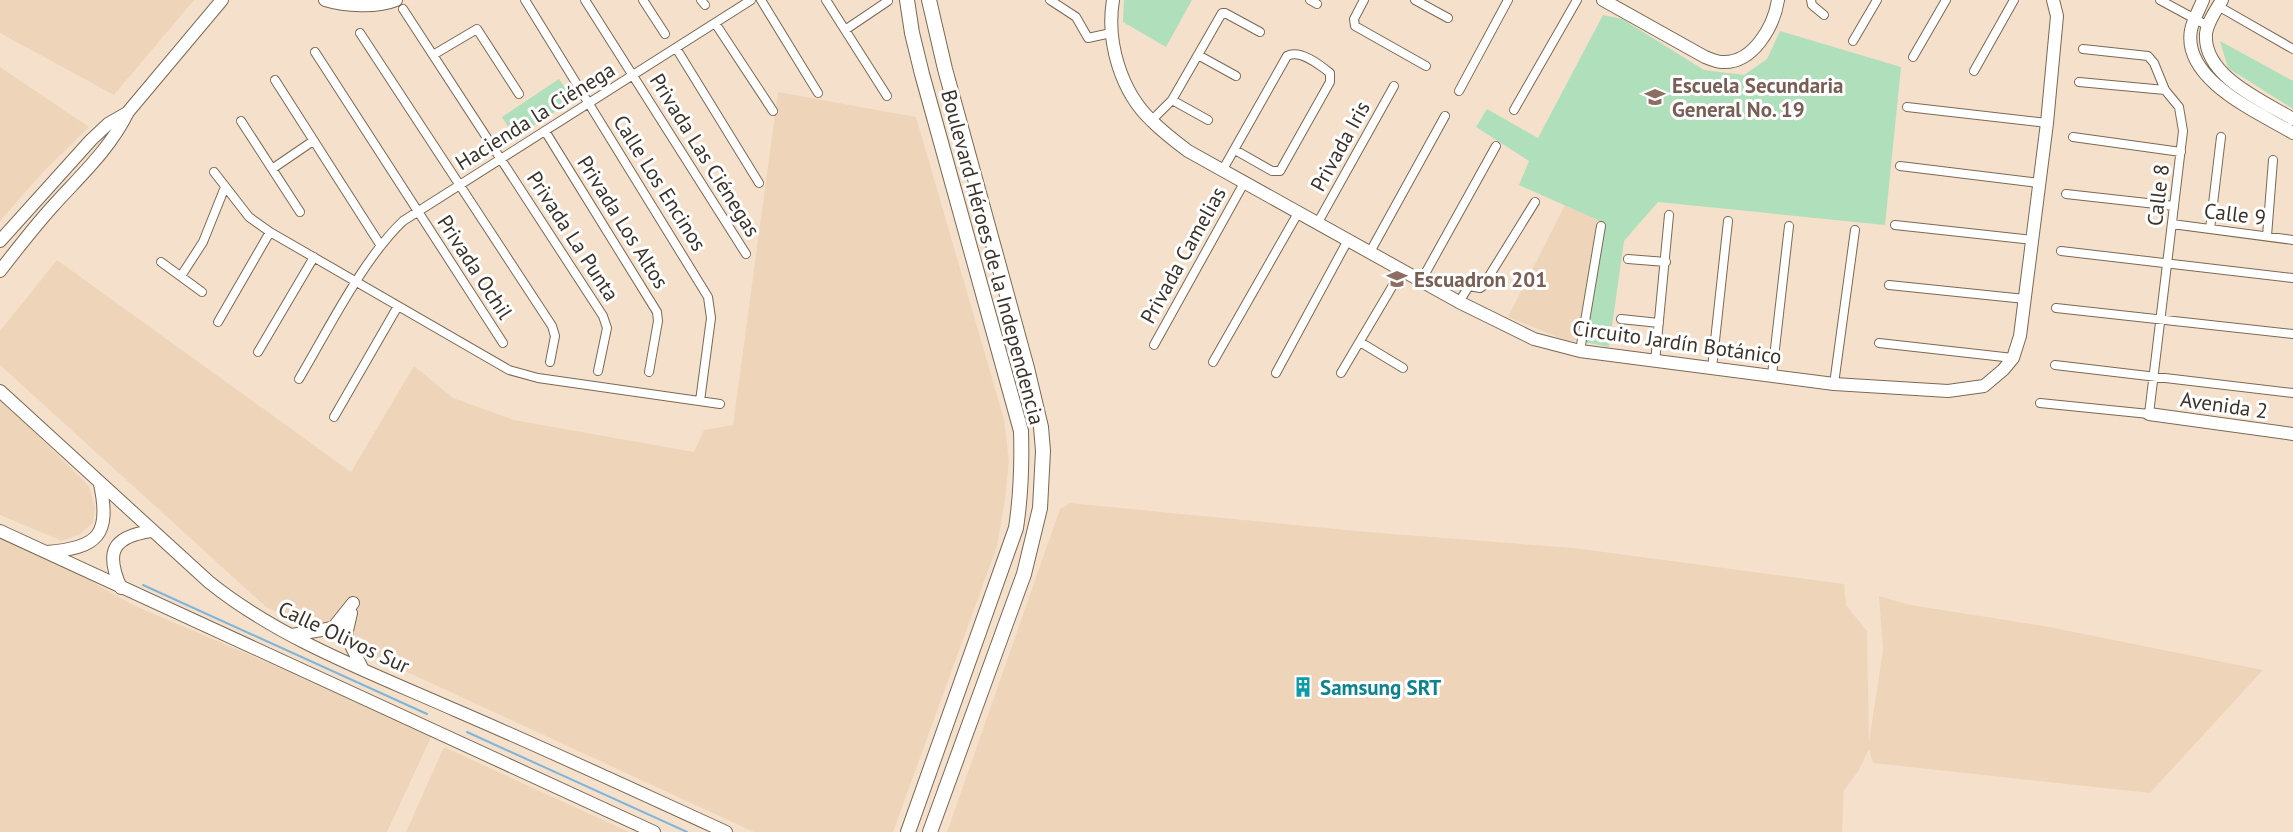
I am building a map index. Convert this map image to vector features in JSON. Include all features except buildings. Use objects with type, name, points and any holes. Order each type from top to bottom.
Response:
[{"type":"main road","points":[[0,271],[111,141],[128,112],[222,0]]},
{"type":"main road","points":[[325,0],[400,5]]},
{"type":"main road","name":"Boulevard Héroes de la Independencia","points":[[907,0],[922,74],[1021,431],[1022,494],[1016,528],[908,832]]},
{"type":"main road","name":"Boulevard Héroes de la Independencia","points":[[929,0],[945,69],[1028,368],[1041,427],[1043,485],[1033,540],[999,643],[930,832]]},
{"type":"main road","name":"Circuito Jardín Botánico","points":[[1113,0],[1111,33],[1124,80],[1140,108],[1151,121],[1188,151],[1459,302],[1534,339],[1580,351],[1655,362],[1834,384],[1948,391],[1984,386],[2013,358],[2020,336],[2047,123],[2057,16],[2053,0]]},
{"type":"main road","points":[[1603,0],[1704,57],[1721,62],[1734,61],[1745,56],[1759,42],[1774,15],[1778,0]]},
{"type":"main road","points":[[2203,0],[2191,31],[2191,46],[2200,67],[2220,88],[2293,133]]},
{"type":"main road","points":[[2220,3],[2206,35],[2209,55],[2223,75],[2293,119]]},
{"type":"main road","points":[[0,241],[92,140],[108,124],[128,112]]},
{"type":"main road","points":[[1009,389],[1016,388],[1023,392],[1041,427]]},
{"type":"main road","name":"Calle Olivos Sur","points":[[0,391],[151,531],[228,597],[267,622],[362,668],[726,832]]},
{"type":"main road","name":"Avenida 2","points":[[2149,414],[2293,434]]},
{"type":"main road","points":[[46,552],[82,547],[93,540],[105,518],[100,484]]},
{"type":"main road","points":[[0,531],[654,832]]},
{"type":"main road","points":[[121,588],[112,560],[115,549],[127,537],[151,531]]},
{"type":"main road","points":[[333,628],[353,603],[346,634],[362,668]]},
{"type":"main road","points":[[292,635],[333,628],[346,634]]},
{"type":"main road","points":[[938,813],[940,832]]},
{"type":"street","name":"Calle Los Encinos","points":[[525,0],[708,297],[711,318],[700,401]]},
{"type":"street","name":"Privada Las Ciénegas","points":[[585,0],[746,254]]},
{"type":"street","points":[[643,0],[665,34]]},
{"type":"street","name":"Hacienda la Ciénega","points":[[299,379],[357,282],[381,246],[403,221],[751,0]]},
{"type":"street","points":[[761,0],[818,93]]},
{"type":"street","points":[[826,0],[887,96]]},
{"type":"street","points":[[1050,0],[1076,17],[1088,38],[1111,33]]},
{"type":"street","points":[[1364,0],[1353,23],[1356,27],[1426,66]]},
{"type":"street","points":[[1415,0],[1448,18]]},
{"type":"street","points":[[1459,91],[1508,0]]},
{"type":"street","points":[[1514,110],[1577,0]]},
{"type":"street","points":[[1811,0],[1812,5],[1824,15]]},
{"type":"street","points":[[1853,41],[1877,0]]},
{"type":"street","points":[[1913,57],[1946,0]]},
{"type":"street","points":[[1974,72],[2014,0]]},
{"type":"street","points":[[2160,0],[2208,26]]},
{"type":"street","points":[[845,30],[888,1]]},
{"type":"street","points":[[2220,3],[2293,49]]},
{"type":"street","name":"Privada La Punta","points":[[400,5],[606,322],[607,328],[598,371]]},
{"type":"street","points":[[1151,121],[1172,100],[1222,13],[1260,33]]},
{"type":"street","points":[[715,23],[773,111]]},
{"type":"street","points":[[434,55],[477,29],[519,94]]},
{"type":"street","points":[[360,33],[554,331],[550,362]]},
{"type":"street","points":[[676,48],[759,183]]},
{"type":"street","name":"Calle 8","points":[[2083,49],[2148,56],[2153,60],[2165,90],[2180,111],[2183,131],[2181,152],[2149,414]]},
{"type":"street","name":"Privada Ochil","points":[[315,52],[503,343]]},
{"type":"street","points":[[1222,171],[1234,150],[1290,54],[1302,56],[1327,70],[1332,77],[1278,173],[1234,150]]},
{"type":"street","points":[[1198,55],[1236,76]]},
{"type":"street","points":[[275,80],[381,246]]},
{"type":"street","points":[[2079,82],[2165,90]]},
{"type":"street","name":"Privada Iris","points":[[1317,224],[1394,86]]},
{"type":"street","points":[[1172,100],[1208,120]]},
{"type":"street","points":[[1907,107],[2047,123]]},
{"type":"street","points":[[1370,252],[1445,116]]},
{"type":"street","points":[[241,121],[300,213]]},
{"type":"street","name":"Privada Los Altos","points":[[545,131],[657,312],[658,321],[649,372]]},
{"type":"street","points":[[2073,137],[2181,152]]},
{"type":"street","points":[[2210,229],[2221,137]]},
{"type":"street","points":[[272,169],[313,141]]},
{"type":"street","points":[[1421,281],[1496,146]]},
{"type":"street","points":[[2267,236],[2273,160]]},
{"type":"street","points":[[1900,166],[2039,183]]},
{"type":"street","points":[[214,172],[249,217],[270,232],[496,363],[523,374],[720,404]]},
{"type":"street","name":"Privada Camelias","points":[[1154,345],[1244,183]]},
{"type":"street","points":[[181,276],[203,242],[225,187]]},
{"type":"street","points":[[2066,194],[2174,206]]},
{"type":"street","points":[[1459,302],[1469,286],[1480,288],[1483,286],[1535,201]]},
{"type":"street","points":[[1213,362],[1298,213]]},
{"type":"street","points":[[1655,362],[1669,215]]},
{"type":"street","points":[[1712,368],[1728,221]]},
{"type":"street","name":"Calle 9","points":[[2172,224],[2293,240]]},
{"type":"street","points":[[1895,225],[2033,240]]},
{"type":"street","points":[[1580,351],[1601,226]]},
{"type":"street","points":[[1772,375],[1789,226]]},
{"type":"street","points":[[1834,384],[1856,230]]},
{"type":"street","points":[[218,322],[270,232]]},
{"type":"street","points":[[1276,373],[1348,240]]},
{"type":"street","points":[[2061,251],[2293,278]]},
{"type":"street","points":[[258,352],[314,257]]},
{"type":"street","points":[[1628,259],[1666,262]]},
{"type":"street","points":[[161,262],[202,292]]},
{"type":"street","points":[[1341,373],[1402,270]]},
{"type":"street","points":[[1888,285],[2025,299]]},
{"type":"street","points":[[334,417],[398,306]]},
{"type":"street","points":[[2056,308],[2293,334]]},
{"type":"street","points":[[1621,319],[1659,323]]},
{"type":"street","points":[[1360,342],[1403,368]]},
{"type":"street","points":[[1879,343],[2013,358]]},
{"type":"street","points":[[2055,365],[2293,393]]},
{"type":"street","points":[[2040,403],[2149,414]]},
{"type":"shaded area","points":[[0,0],[194,0],[114,95],[0,33]]},
{"type":"shaded area","points":[[0,67],[89,127],[43,172],[0,221]]},
{"type":"shaded area","points":[[778,92],[916,117],[1004,419],[1009,460],[997,546],[893,832],[754,832],[266,607],[0,365],[0,331],[57,260],[351,472],[414,366],[453,398],[514,420],[694,452],[704,430],[733,425]]},
{"type":"shaded area","points":[[1565,205],[1598,220],[1579,338],[1575,341],[1565,340],[1508,317]]},
{"type":"shaded area","points":[[0,398],[89,486],[95,508],[93,523],[80,534],[62,541],[0,515]]},
{"type":"shaded area","points":[[1070,503],[1367,532],[1574,548],[1844,584],[1846,605],[1867,631],[1869,742],[1883,650],[1879,596],[1911,605],[2044,626],[2263,670],[2150,793],[1873,763],[1869,749],[1858,772],[1844,790],[1842,832],[947,832],[1060,509]]},
{"type":"shaded area","points":[[0,529],[133,605],[433,733],[387,832],[0,832]]},
{"type":"shaded area","points":[[444,747],[629,832],[406,832]]},
{"type":"green space","points":[[1124,0],[1192,0],[1166,47],[1123,22]]},
{"type":"green space","points":[[1603,15],[1622,19],[1704,70],[1744,75],[1767,59],[1780,31],[1901,67],[1885,225],[1658,202],[1624,241],[1609,347],[1584,342],[1598,220],[1519,185],[1529,161],[1476,127],[1487,109],[1538,138]]},
{"type":"green space","points":[[2220,41],[2293,81],[2293,109],[2228,68]]},
{"type":"green space","points":[[559,79],[573,100],[515,138],[502,117]]},
{"type":"waterway","points":[[143,585],[427,714]]},
{"type":"waterway","points":[[467,732],[687,832]]},
{"type":"place","name":"Escuela Secundaria General No. 19","points":[[1655,97]]},
{"type":"place","name":"Escuadron 201","points":[[1397,279]]},
{"type":"place","name":"Samsung SRT","points":[[1303,687]]}]
